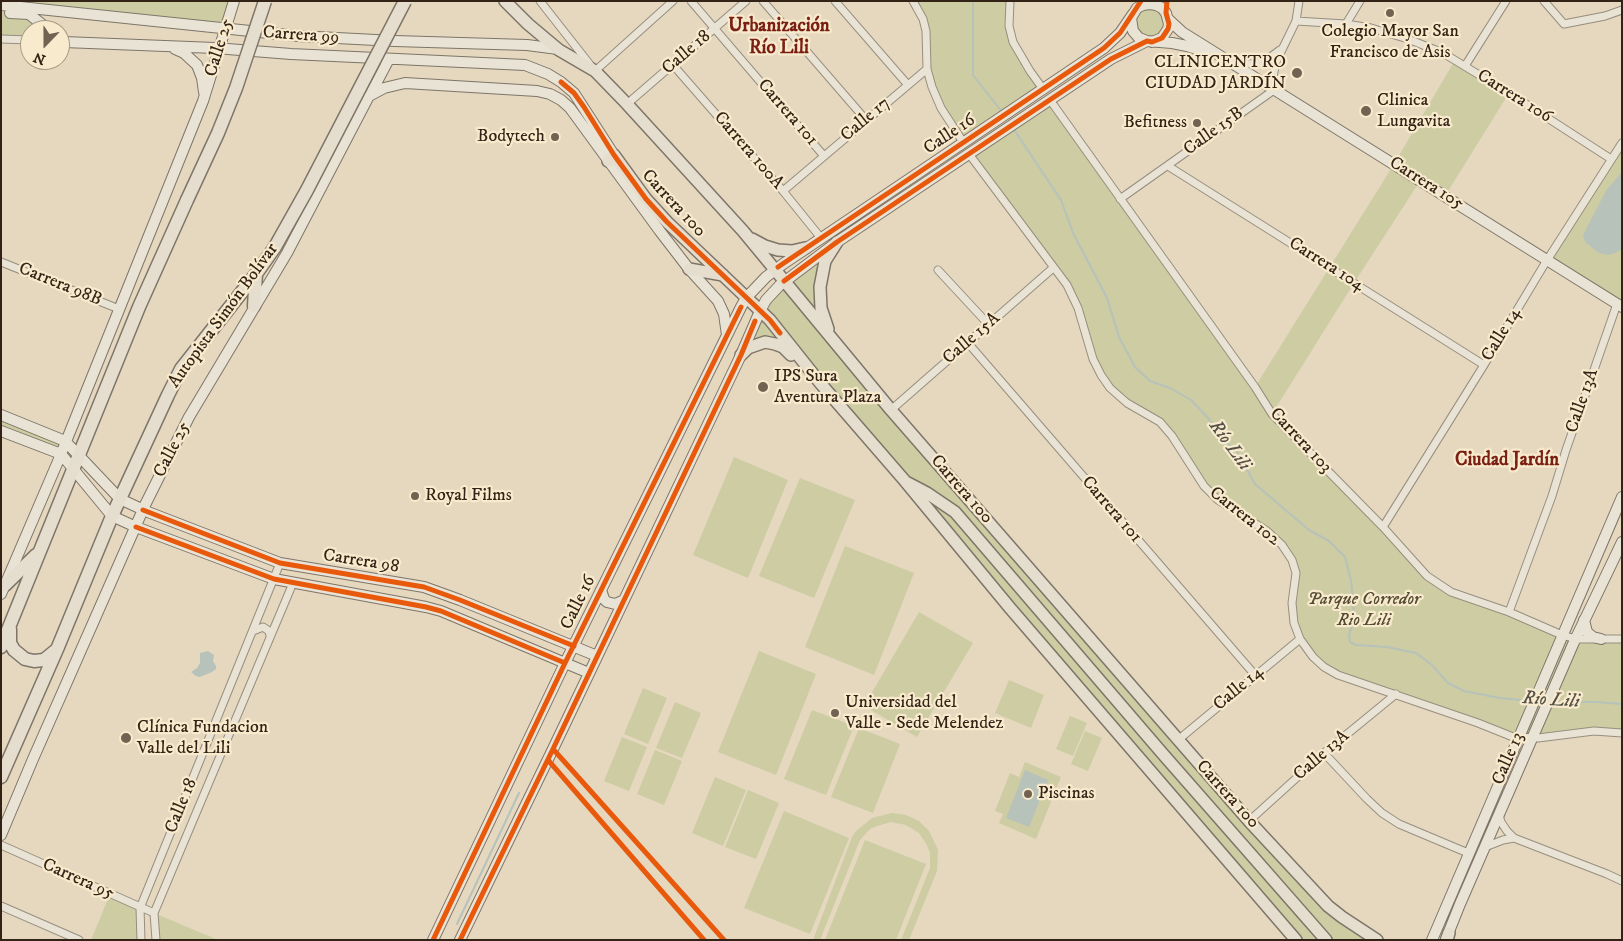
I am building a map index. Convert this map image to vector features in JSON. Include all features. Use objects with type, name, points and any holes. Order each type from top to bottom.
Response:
[{"type":"highway","points":[[1,647],[139,307],[205,164],[225,115],[265,1]]},
{"type":"highway","name":"Autopista Simón Bolívar","points":[[1,777],[58,647],[112,516],[181,370],[256,274],[275,246],[307,190],[405,1]]},
{"type":"highway","points":[[254,306],[256,274]]},
{"type":"highway","points":[[3,590],[40,551]]},
{"type":"highway","points":[[10,627],[10,643],[17,654],[25,659],[34,661],[44,660],[52,655],[58,647]]},
{"type":"main road","points":[[505,1],[528,24],[559,50]]},
{"type":"main road","name":"Carrera 99","points":[[559,50],[595,71]]},
{"type":"main road","name":"Carrera 100","points":[[595,71],[743,231],[891,410],[1249,821],[1328,906],[1377,940]]},
{"type":"main road","name":"Carrera 100","points":[[611,158],[667,222],[770,320],[821,384],[905,481],[1016,616],[1296,940]]},
{"type":"main road","points":[[743,231],[753,240],[770,248],[787,251],[805,248]]},
{"type":"main road","points":[[832,340],[821,308],[820,287],[825,261],[837,242]]},
{"type":"main road","points":[[689,269],[723,275]]},
{"type":"main road","points":[[741,355],[748,348],[755,345],[766,342],[775,344],[789,352],[821,384]]},
{"type":"main road","points":[[905,481],[955,512],[1326,940]]},
{"type":"street","name":"Calle 25","points":[[3,590],[203,102],[234,1]]},
{"type":"street","name":"Carrera 100","points":[[540,1],[595,71]]},
{"type":"street","points":[[595,71],[673,1]]},
{"type":"street","name":"Carrera 101","points":[[691,1],[824,156]]},
{"type":"street","name":"Calle 18","points":[[627,104],[746,1]]},
{"type":"street","points":[[763,1],[866,120]]},
{"type":"street","points":[[835,1],[908,85]]},
{"type":"street","points":[[913,1],[923,19],[926,31],[927,69],[941,108],[963,142]]},
{"type":"street","points":[[1010,1],[1009,26],[1013,42],[1043,89]]},
{"type":"street","points":[[1167,1],[1169,24],[1162,38],[1150,42],[1139,38],[1133,31],[1131,22],[1137,8],[1150,4],[1156,5],[1162,8],[1167,16]]},
{"type":"street","points":[[1274,90],[1273,77],[1276,62],[1296,22],[1299,1]]},
{"type":"street","points":[[1346,24],[1360,1]]},
{"type":"street","points":[[1465,66],[1506,1]]},
{"type":"street","points":[[1544,1],[1564,24],[1606,16],[1622,10]]},
{"type":"street","name":"Carrera 99","points":[[1,5],[225,30],[298,36],[527,45],[559,50]]},
{"type":"street","name":"Calle 16","points":[[433,940],[565,663],[746,298],[775,270],[805,248],[1104,48],[1120,33],[1137,8]]},
{"type":"street","points":[[1,12],[29,14],[36,20]]},
{"type":"street","points":[[210,27],[222,23],[230,13]]},
{"type":"street","name":"Carrera 105","points":[[1167,16],[1182,32],[1619,305]]},
{"type":"street","name":"Carrera 106","points":[[1296,22],[1346,24],[1371,28],[1408,39],[1443,53],[1611,159]]},
{"type":"street","points":[[1,38],[20,39]]},
{"type":"street","name":"Carrera 99","points":[[70,42],[525,65],[548,74]]},
{"type":"street","name":"Calle 16","points":[[460,940],[741,355],[760,310],[771,294],[837,242],[1036,109],[1111,60],[1150,42]]},
{"type":"street","name":"Carrera 105","points":[[1150,42],[1187,46],[1230,62]]},
{"type":"street","points":[[167,47],[184,53],[196,65],[202,78],[203,102]]},
{"type":"street","points":[[1230,62],[1254,64],[1269,58],[1282,48]]},
{"type":"street","name":"Calle 25","points":[[1,835],[33,758],[143,510],[189,417],[287,253],[389,59]]},
{"type":"street","name":"Carrera 100A","points":[[673,65],[783,191],[821,238]]},
{"type":"street","name":"Calle 17","points":[[783,191],[927,69]]},
{"type":"street","name":"Carrera 100","points":[[548,74],[574,93],[640,206],[689,269],[718,302],[724,314],[727,335]]},
{"type":"street","name":"Carrera 100","points":[[369,96],[384,88],[405,84],[543,92],[561,100],[570,108],[611,158]]},
{"type":"street","name":"Calle 15B","points":[[1120,199],[1274,90]]},
{"type":"street","name":"Carrera 103","points":[[1050,100],[1256,387],[1272,414],[1383,527],[1427,576],[1451,592],[1509,612],[1562,635],[1576,639],[1622,639]]},
{"type":"street","name":"Calle 14","points":[[1383,527],[1547,260],[1622,143]]},
{"type":"street","name":"Carrera 102","points":[[969,154],[1067,285],[1078,308],[1093,359],[1110,388],[1127,403],[1160,422],[1172,436],[1204,486],[1218,500],[1267,531],[1282,545],[1292,560],[1296,573],[1292,602],[1294,624],[1300,639],[1324,668],[1338,675],[1518,738],[1594,731],[1622,733]]},
{"type":"street","name":"Carrera 104","points":[[1168,166],[1484,365]]},
{"type":"street","name":"Carrera 98B","points":[[1,262],[118,309]]},
{"type":"street","name":"Calle 15A","points":[[891,410],[1053,268]]},
{"type":"street","points":[[938,270],[989,325]]},
{"type":"street","name":"Calle 13A","points":[[1509,612],[1619,305]]},
{"type":"street","name":"Carrera 101","points":[[968,343],[1255,675]]},
{"type":"street","name":"Carrera 98","points":[[1,415],[65,441],[120,500],[143,510],[280,563],[424,587],[597,656]]},
{"type":"street","name":"Carrera 98","points":[[1,431],[60,454],[112,516],[136,527],[274,579],[426,607],[589,673]]},
{"type":"street","name":"Calle 13","points":[[1432,940],[1622,496]]},
{"type":"street","name":"Calle 13","points":[[1447,937],[1559,676],[1622,542]]},
{"type":"street","name":"Calle 18","points":[[142,940],[140,908],[280,563]]},
{"type":"street","name":"Calle 18","points":[[156,940],[154,913],[293,583]]},
{"type":"street","points":[[601,590],[607,602],[615,604],[622,602]]},
{"type":"street","points":[[1584,620],[1587,632],[1593,637],[1601,639]]},
{"type":"street","points":[[491,632],[496,630],[510,636],[516,636],[520,628],[515,622]]},
{"type":"street","points":[[253,631],[263,627],[269,631],[270,636]]},
{"type":"street","name":"Calle 14","points":[[1178,740],[1300,639]]},
{"type":"street","name":"Calle 13A","points":[[1249,821],[1324,753],[1396,694]]},
{"type":"street","points":[[1324,753],[1382,813],[1399,824],[1468,853]]},
{"type":"street","points":[[1499,814],[1501,822],[1514,838],[1622,881]]},
{"type":"street","points":[[1485,847],[1514,838]]},
{"type":"street","name":"Carrera 95","points":[[1,845],[154,913]]},
{"type":"street","points":[[1,906],[79,940]]},
{"type":"green space","points":[[1,1],[234,1],[225,30]]},
{"type":"green space","points":[[913,1],[1010,1],[1013,42],[1043,89],[963,142],[932,87],[926,31]]},
{"type":"green space","points":[[1150,4],[1162,8],[1165,34],[1143,40],[1131,18]]},
{"type":"green space","points":[[1,12],[29,14],[36,20],[20,20],[20,40],[1,39]]},
{"type":"green space","name":"Parque Corredor Rio Lili","points":[[1455,60],[1509,93],[1445,196],[1420,181],[1272,414],[1427,576],[1451,592],[1562,635],[1622,639],[1622,733],[1608,731],[1518,738],[1338,675],[1313,657],[1294,623],[1296,573],[1282,545],[1218,500],[1160,422],[1127,403],[1101,375],[1067,285],[969,154],[1050,100],[1255,387],[1394,164]]},
{"type":"green space","points":[[1622,143],[1622,307],[1547,260]]},
{"type":"green space","points":[[837,242],[820,287],[832,340],[1328,906],[1377,940],[1296,940],[821,384],[783,347],[748,348],[766,300]]},
{"type":"green space","points":[[1,415],[65,441],[61,454],[1,431]]},
{"type":"green space","points":[[734,457],[788,480],[748,578],[693,555]]},
{"type":"green space","points":[[800,478],[855,500],[814,598],[759,576]]},
{"type":"green space","points":[[845,546],[914,573],[874,675],[805,647]]},
{"type":"green space","points":[[919,612],[973,643],[917,737],[864,706]]},
{"type":"green space","points":[[759,651],[816,674],[776,775],[718,752]]},
{"type":"green space","points":[[1009,680],[1044,695],[1031,728],[995,713]]},
{"type":"green space","points":[[643,688],[667,698],[648,744],[624,734]]},
{"type":"green space","points":[[675,702],[701,713],[682,758],[656,748]]},
{"type":"green space","points":[[812,710],[854,726],[826,795],[784,779]]},
{"type":"green space","points":[[1070,716],[1087,723],[1073,756],[1056,749]]},
{"type":"green space","points":[[859,728],[900,744],[873,813],[831,797]]},
{"type":"green space","points":[[1085,731],[1102,738],[1088,771],[1071,764]]},
{"type":"green space","points":[[622,737],[647,747],[629,791],[604,781]]},
{"type":"green space","points":[[655,750],[682,761],[664,805],[637,794]]},
{"type":"green space","name":"Piscinas","points":[[1025,762],[1061,777],[1036,839],[999,823],[1003,814],[995,811],[1010,773],[1019,777]]},
{"type":"green space","points":[[715,777],[746,790],[723,846],[692,833]]},
{"type":"green space","points":[[748,790],[779,803],[756,859],[725,847]]},
{"type":"green space","points":[[784,811],[849,838],[810,934],[744,908]]},
{"type":"green space","points":[[892,813],[906,815],[919,821],[929,831],[938,850],[937,871],[909,940],[901,940],[930,868],[930,853],[919,833],[906,825],[891,822],[870,829],[860,840],[820,940],[813,940],[852,837],[856,831],[872,818]]},
{"type":"green space","points":[[865,840],[926,864],[896,940],[825,940]]},
{"type":"green space","points":[[110,894],[140,908],[141,940],[91,940]]},
{"type":"green space","points":[[154,913],[218,940],[156,940]]},
{"type":"shaded area","points":[[1622,172],[1622,249],[1607,255],[1599,253],[1585,242],[1583,235],[1606,191]]},
{"type":"shaded area","points":[[208,651],[214,655],[213,661],[216,669],[200,677],[196,676],[191,672],[200,663],[200,653]]},
{"type":"shaded area","points":[[1025,770],[1048,780],[1029,827],[1006,818]]},
{"type":"waterway","name":"Río Lili","points":[[973,1],[973,75],[1002,112]]},
{"type":"waterway","name":"Río Lili","points":[[1013,128],[1061,200],[1073,233],[1107,298],[1119,337],[1135,367],[1150,381],[1170,388],[1191,400],[1209,419],[1218,435],[1237,452],[1255,484],[1309,530],[1329,541],[1345,557],[1351,580],[1354,618],[1349,635],[1350,642],[1356,645],[1387,647],[1416,653],[1432,665],[1448,683],[1464,691],[1500,698],[1530,701]]},
{"type":"waterway","name":"Río Lili","points":[[1552,702],[1622,704]]},
{"type":"waterway","points":[[457,924],[519,793]]},
{"type":"cycle path","points":[[778,267],[1104,48],[1120,33],[1141,1]]},
{"type":"cycle path","points":[[784,281],[837,242],[1111,59],[1147,41],[1152,42],[1162,38],[1169,24],[1166,13],[1167,1]]},
{"type":"cycle path","points":[[561,82],[574,93],[614,155],[646,199],[667,222],[770,320],[780,333]]},
{"type":"cycle path","points":[[433,940],[565,663],[741,307]]},
{"type":"cycle path","points":[[460,940],[741,355],[755,321]]},
{"type":"cycle path","points":[[143,510],[280,563],[424,587],[574,646]]},
{"type":"cycle path","points":[[136,527],[274,579],[441,611],[565,663]]},
{"type":"cycle path","points":[[553,749],[724,940]]},
{"type":"cycle path","points":[[548,760],[704,940]]},
{"type":"place","name":"Colegio Mayor San Francisco de Asis","points":[[1390,13]]},
{"type":"place","name":"CLINICENTRO CIUDAD JARDÍN","points":[[1297,73]]},
{"type":"place","name":"Clinica Lungavita","points":[[1366,111]]},
{"type":"place","name":"Befitness","points":[[1197,123]]},
{"type":"place","name":"Bodytech","points":[[555,137]]},
{"type":"place","name":"IPS Sura Aventura Plaza","points":[[763,387]]},
{"type":"place","name":"Royal Films","points":[[415,496]]},
{"type":"place","name":"Universidad del Valle - Sede Melendez","points":[[835,713]]},
{"type":"place","name":"Clínica Fundacion Valle del Lili","points":[[126,738]]},
{"type":"place","name":"Piscinas","points":[[1028,794]]},
{"type":"district","name":"Urbanización Río Lili","points":[[779,38]]},
{"type":"district","name":"Ciudad Jardín","points":[[1507,461]]}]
